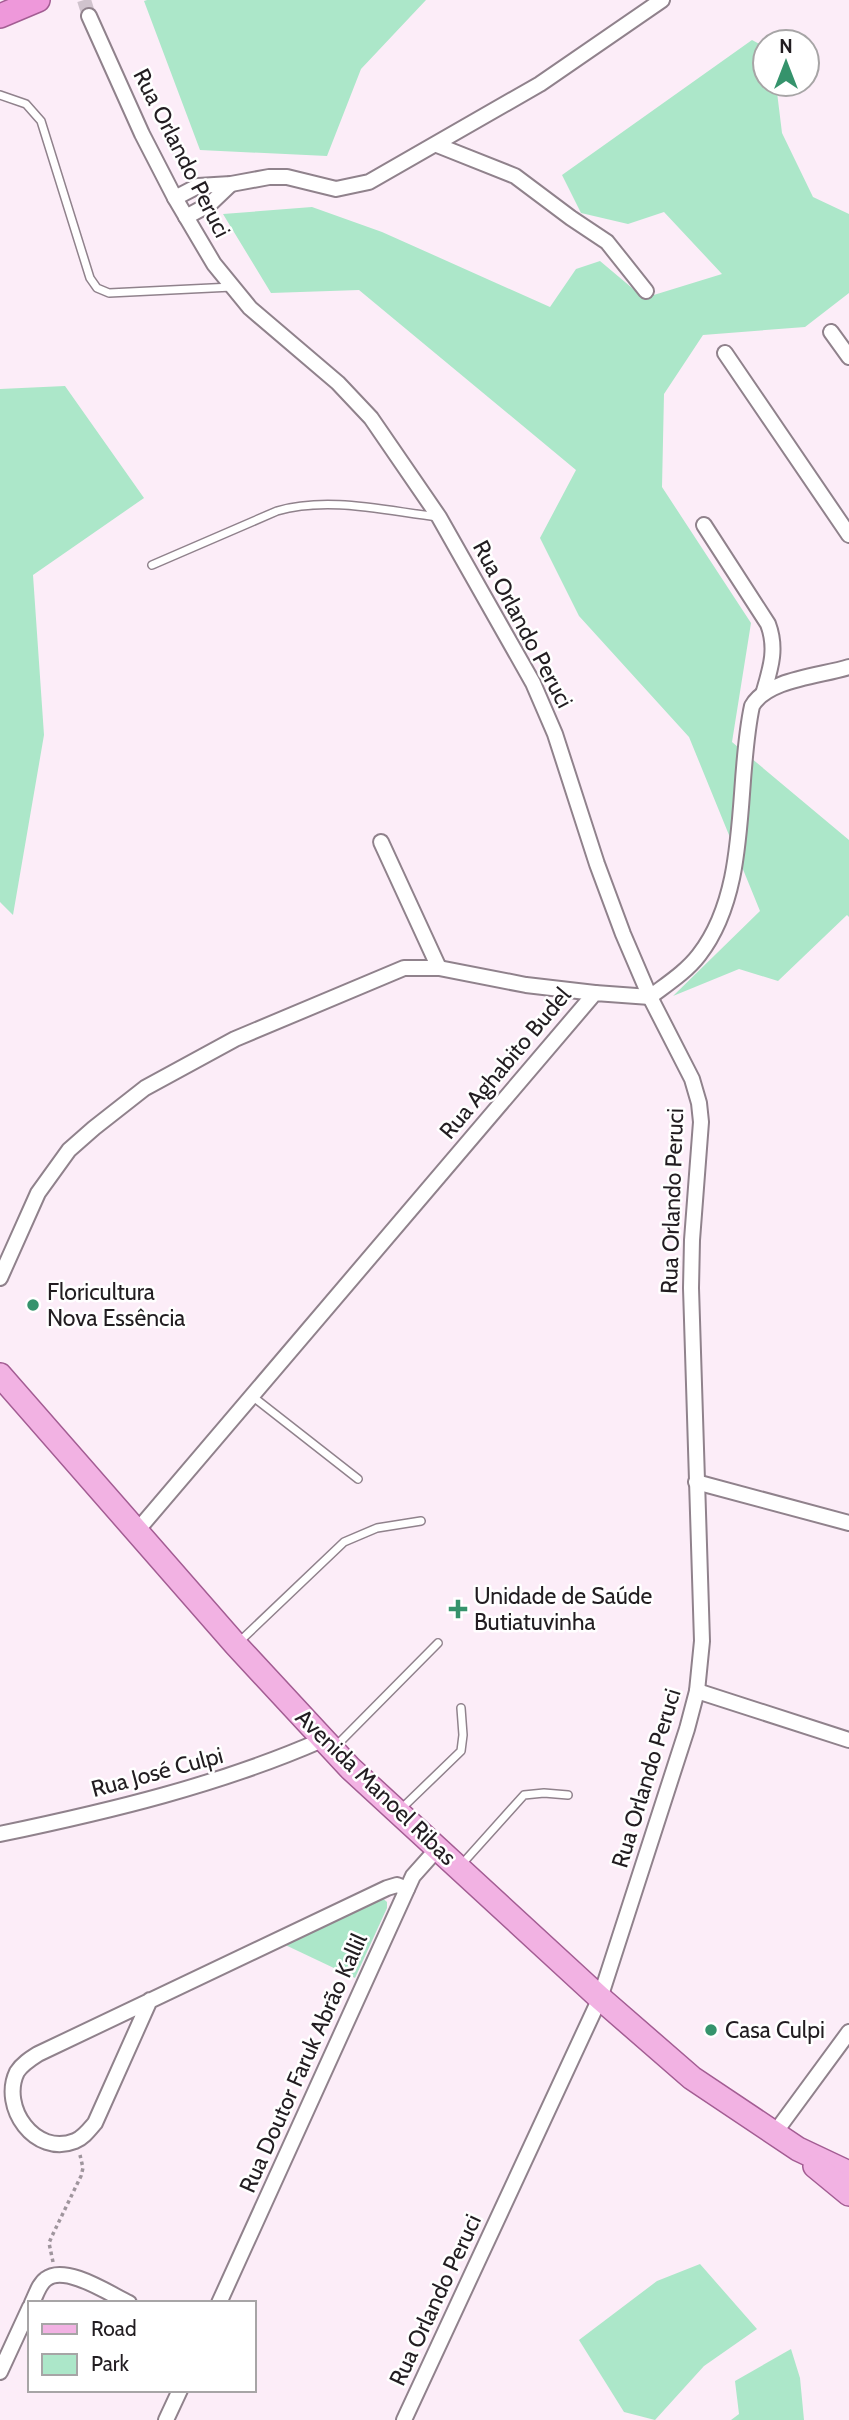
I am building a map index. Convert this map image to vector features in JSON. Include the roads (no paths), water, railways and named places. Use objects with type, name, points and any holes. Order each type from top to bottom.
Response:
[{"type":"highway","points":[[0,16],[38,0]]},
{"type":"main road","name":"Avenida Manoel Ribas","points":[[0,1375],[327,1745],[600,1998],[692,2078],[798,2149],[849,2173]]},
{"type":"main road","name":"Avenida Manoel Ribas","points":[[798,2149],[827,2178],[849,2194]]},
{"type":"street","points":[[174,198],[198,186],[278,177],[336,190],[352,187],[388,173],[540,85],[662,0]]},
{"type":"street","name":"Rua Orlando Peruci","points":[[89,16],[174,198],[232,287],[272,329],[354,399],[371,418],[439,517],[541,701],[609,899],[650,997],[692,1079],[700,1113],[691,1288],[702,1641],[697,1690],[687,1729],[600,1998],[404,2420]]},
{"type":"street","points":[[437,145],[527,183],[607,242],[646,292]]},
{"type":"street","points":[[186,217],[210,204],[231,184]]},
{"type":"street","points":[[831,332],[849,357]]},
{"type":"street","points":[[725,353],[849,535]]},
{"type":"street","points":[[704,525],[773,636],[774,652],[764,691]]},
{"type":"street","points":[[650,997],[699,956],[719,918],[738,839],[752,706],[757,697],[764,691],[849,667]]},
{"type":"street","points":[[381,842],[439,968]]},
{"type":"street","points":[[0,1278],[26,1215],[69,1150],[145,1088],[234,1040],[404,968],[439,968],[526,985],[595,993]]},
{"type":"street","name":"Rua Aghabito Budel","points":[[136,1532],[595,993],[650,997]]},
{"type":"street","points":[[696,1482],[849,1523]]},
{"type":"street","points":[[697,1690],[849,1740]]},
{"type":"street","name":"Rua José Culpi","points":[[0,1834],[213,1781],[327,1745]]},
{"type":"street","name":"Rua Doutor Faruk Abrão Kallil","points":[[220,2301],[413,1876],[438,1848]]},
{"type":"street","points":[[150,2000],[95,2123],[76,2141],[65,2143],[39,2140],[20,2125],[10,2097],[13,2081],[18,2070],[38,2053],[150,2000],[387,1888],[397,1885],[407,1889]]},
{"type":"street","points":[[774,2134],[849,2032]]},
{"type":"street","points":[[33,2301],[46,2278],[56,2274],[76,2277],[125,2301]]},
{"type":"street","points":[[0,2372],[28,2311]]},
{"type":"street","points":[[166,2420],[179,2392]]},
{"type":"lane","points":[[0,95],[26,104],[41,121],[90,278],[97,288],[109,293],[232,287]]},
{"type":"lane","points":[[152,565],[277,511],[298,505],[320,503],[439,517]]},
{"type":"lane","points":[[252,1396],[358,1479]]},
{"type":"lane","points":[[236,1645],[344,1542],[377,1528],[421,1521]]},
{"type":"lane","points":[[327,1745],[438,1643]]},
{"type":"lane","points":[[398,1811],[461,1751],[461,1708]]},
{"type":"lane","points":[[459,1867],[524,1795],[544,1793],[568,1796]]},
{"type":"tunnel","points":[[84,0],[89,16]]},
{"type":"place","name":"Floricultura Nova Essência","points":[[33,1305]]},
{"type":"place","name":"Unidade de Saúde Butiatuvinha","points":[[458,1609]]},
{"type":"place","name":"Casa Culpi","points":[[711,2030]]}]
